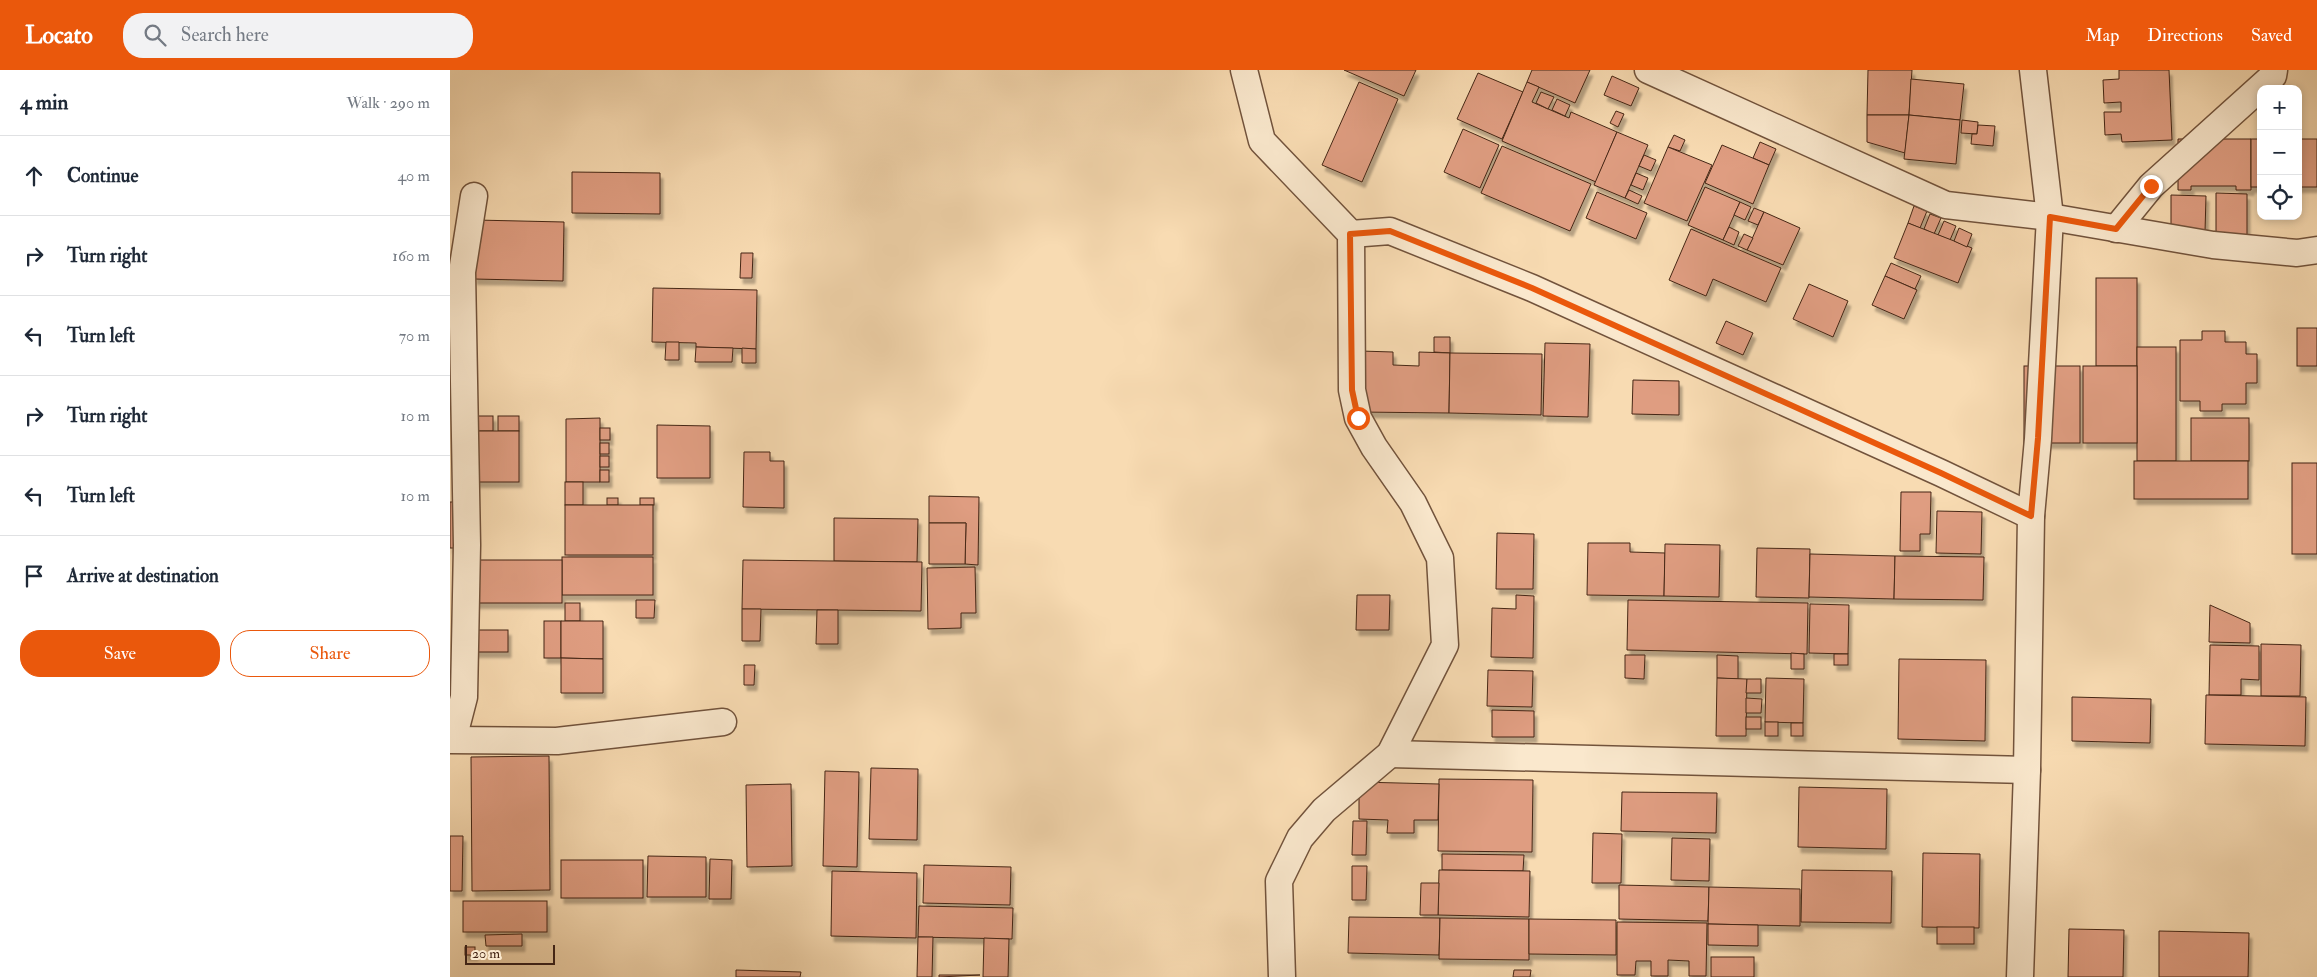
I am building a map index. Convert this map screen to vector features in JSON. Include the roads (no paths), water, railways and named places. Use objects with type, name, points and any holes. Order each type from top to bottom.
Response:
[{"type":"street","points":[[1244,70],[1262,141],[1350,234],[1352,390],[1358,418],[1374,447],[1413,502],[1440,558],[1444,606],[1445,646],[1390,754],[1324,810],[1300,838],[1279,882],[1282,977]]},
{"type":"street","points":[[1648,70],[1946,205],[2050,217],[2213,245],[2297,253],[2317,250]]},
{"type":"street","points":[[2020,977],[2027,770],[2031,516],[2038,438],[2050,217],[2033,70]]},
{"type":"street","points":[[2116,229],[2151,186],[2272,76],[2274,70]]},
{"type":"street","points":[[450,735],[456,728],[464,698],[467,544],[462,272],[474,196]]},
{"type":"street","points":[[1350,234],[1390,231],[1532,288],[1932,469],[2031,516]]},
{"type":"street","points":[[450,740],[557,742],[723,722]]},
{"type":"street","points":[[1390,754],[2027,770]]}]
